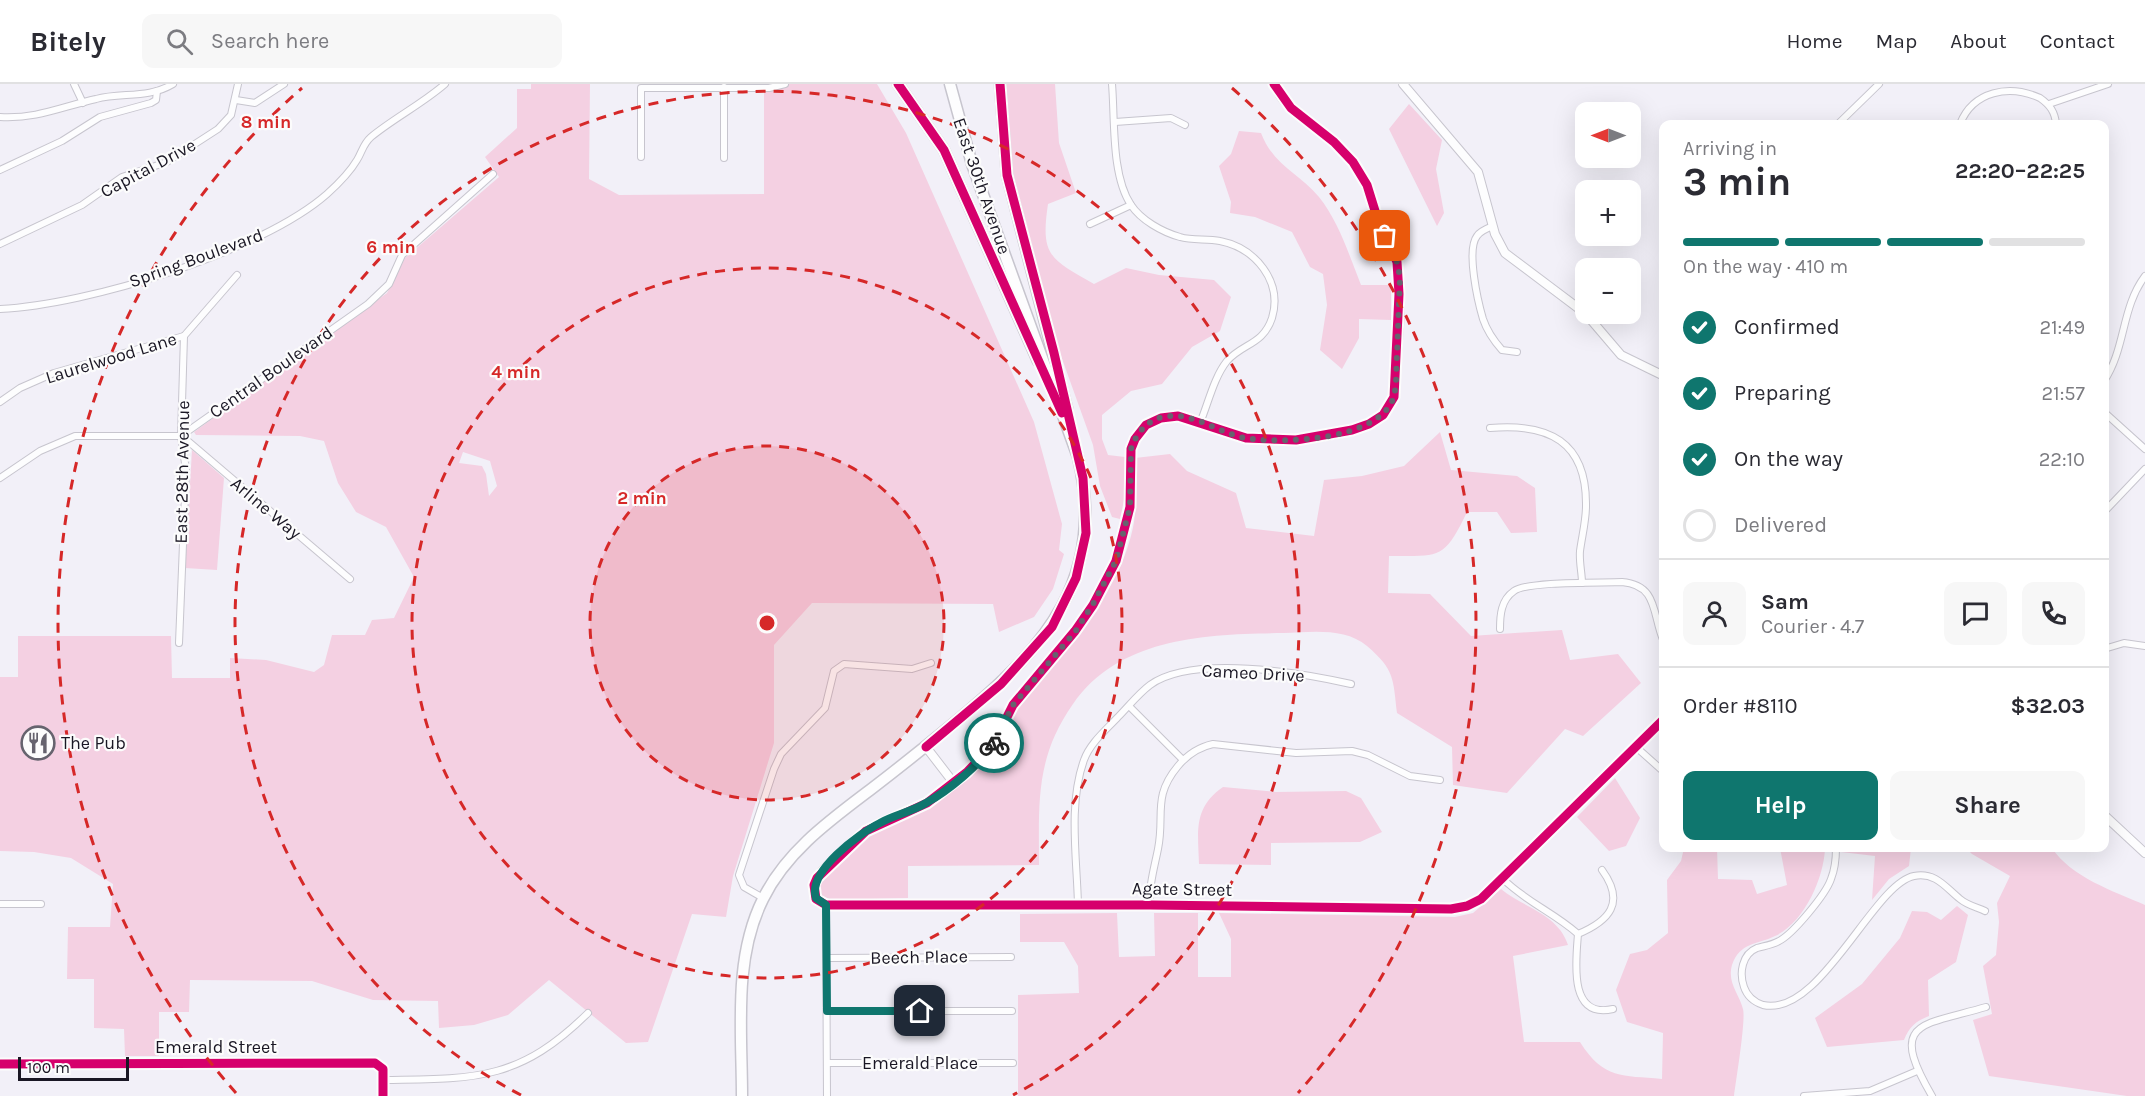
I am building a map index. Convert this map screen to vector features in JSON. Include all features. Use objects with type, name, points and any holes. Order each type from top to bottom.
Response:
[{"type":"main road","points":[[898,84],[944,150],[1065,420]]},
{"type":"main road","name":"East 30th Avenue","points":[[742,1096],[744,960],[754,918],[764,897],[785,865],[819,829],[926,747],[1000,684],[1034,648],[1063,609],[1076,578],[1086,532],[1086,496],[1075,447],[972,164],[950,84]]},
{"type":"main road","points":[[1000,84],[1007,175],[1054,353],[1075,447]]},
{"type":"street","points":[[74,84],[83,103]]},
{"type":"street","points":[[0,117],[49,114],[83,103],[157,91],[173,84]]},
{"type":"street","name":"Capital Drive","points":[[0,244],[82,205],[122,177],[167,162],[218,129],[231,115],[238,84]]},
{"type":"street","points":[[236,100],[255,103],[284,84]]},
{"type":"street","name":"Spring Boulevard","points":[[0,309],[51,304],[137,282],[233,248],[264,234],[328,194],[357,160],[366,142],[445,84]]},
{"type":"street","points":[[641,158],[641,88],[724,86],[769,88],[784,84]]},
{"type":"street","points":[[1112,84],[1119,175],[1131,205],[1147,220],[1168,233],[1194,240],[1217,240],[1242,249],[1263,266],[1273,290],[1272,316],[1268,329],[1258,340],[1232,356],[1224,366],[1200,423]]},
{"type":"street","points":[[827,1096],[826,905],[816,898],[814,885],[831,861],[866,831],[927,803],[986,754],[1013,705],[1075,632],[1104,586],[1116,561],[1128,522],[1130,462],[1135,439],[1146,425],[1161,417],[1178,416],[1246,438],[1274,440],[1318,437],[1369,424],[1383,415],[1394,397],[1399,294],[1397,262],[1376,214],[1367,185],[1353,162],[1334,142],[1291,108],[1274,84]]},
{"type":"street","points":[[1403,84],[1478,171],[1499,244],[1512,260],[1586,314],[1621,355],[1659,374]]},
{"type":"street","points":[[1842,120],[1879,84]]},
{"type":"street","points":[[2049,104],[2108,84]]},
{"type":"street","points":[[724,86],[724,158]]},
{"type":"street","points":[[1963,120],[1977,99],[2001,87],[2028,90],[2049,104],[2055,120]]},
{"type":"street","points":[[0,170],[62,141],[100,117],[152,103],[156,100],[157,91]]},
{"type":"street","points":[[1115,122],[1172,118],[1185,125]]},
{"type":"street","name":"Central Boulevard","points":[[181,436],[368,304],[389,284],[402,255],[493,174]]},
{"type":"street","points":[[1090,224],[1131,205]]},
{"type":"street","points":[[1493,226],[1477,236],[1473,246],[1478,295],[1483,319],[1492,339],[1502,350],[1517,352]]},
{"type":"street","name":"Laurelwood Lane","points":[[0,402],[20,388],[54,373],[184,336],[237,275]]},
{"type":"street","points":[[2109,370],[2122,343],[2130,301],[2145,276]]},
{"type":"street","name":"East 28th Avenue","points":[[179,643],[186,471],[181,436],[184,336]]},
{"type":"street","points":[[2109,417],[2145,449]]},
{"type":"street","points":[[1490,428],[1538,429],[1562,441],[1575,456],[1583,475],[1586,504],[1580,553],[1582,583]]},
{"type":"street","points":[[0,478],[40,452],[75,436],[181,436]]},
{"type":"street","name":"Arline Way","points":[[181,436],[351,579]]},
{"type":"street","points":[[2109,507],[2145,469]]},
{"type":"street","points":[[1500,629],[1502,607],[1514,590],[1524,586],[1582,583],[1635,583],[1651,598],[1659,625]]},
{"type":"street","points":[[2109,648],[2124,643],[2145,646]]},
{"type":"street","points":[[764,897],[744,887],[739,875],[774,769],[781,754],[825,708],[834,671],[844,664],[912,669],[931,663]]},
{"type":"street","name":"Cameo Drive","points":[[1078,905],[1078,782],[1084,758],[1094,743],[1151,685],[1186,671],[1290,672],[1352,684]]},
{"type":"street","points":[[1128,706],[1183,760]]},
{"type":"street","name":"Agate Street","points":[[826,905],[1150,905],[1451,909],[1467,906],[1481,899],[1659,724]]},
{"type":"street","points":[[1150,905],[1151,873],[1158,848],[1160,796],[1164,785],[1183,760],[1202,746],[1213,744],[1296,753],[1340,749],[1368,755],[1410,776],[1440,780]]},
{"type":"street","points":[[926,747],[952,782]]},
{"type":"street","points":[[1636,747],[1659,768]]},
{"type":"street","points":[[2109,820],[2145,853]]},
{"type":"street","points":[[1835,852],[1831,881],[1819,899],[1787,936],[1750,952],[1743,963],[1744,988],[1749,998],[1758,1003],[1768,1006],[1781,1004],[1808,987],[1835,961],[1892,890],[1910,877],[1936,878],[1964,902],[1985,910]]},
{"type":"street","points":[[1578,934],[1608,918],[1612,909],[1612,891],[1602,870]]},
{"type":"street","points":[[1502,878],[1519,895],[1557,916],[1578,934]]},
{"type":"street","points":[[0,904],[41,904]]},
{"type":"street","points":[[1578,934],[1575,968],[1579,990],[1593,1009],[1603,1012],[1613,1009]]},
{"type":"street","name":"Beech Place","points":[[827,958],[1011,957]]},
{"type":"street","points":[[1932,1096],[1917,1071],[1911,1047],[1921,1028],[1986,1007]]},
{"type":"street","points":[[827,1011],[1012,1011]]},
{"type":"street","points":[[383,1096],[383,1080],[456,1079],[501,1071],[555,1044],[588,1013]]},
{"type":"street","name":"Emerald Street","points":[[0,1064],[375,1063],[383,1069],[383,1080]]},
{"type":"street","name":"Emerald Place","points":[[828,1063],[1013,1063]]},
{"type":"street","points":[[1804,1096],[1870,1091],[1917,1071]]},
{"type":"shaded area","points":[[531,84],[590,84],[589,179],[619,195],[764,194],[764,84],[877,84],[906,133],[1034,422],[1062,524],[1059,550],[1064,554],[1053,589],[1034,617],[999,632],[993,604],[812,603],[774,645],[774,743],[733,876],[726,917],[692,914],[648,1042],[626,1043],[549,980],[508,1015],[474,1025],[439,1028],[438,1001],[373,1000],[312,981],[190,980],[189,1012],[159,1012],[159,1056],[125,1056],[124,1029],[94,1028],[94,979],[67,979],[68,927],[110,927],[113,884],[71,858],[34,852],[0,851],[0,677],[18,677],[18,636],[171,636],[172,678],[230,678],[230,658],[266,660],[314,672],[324,665],[332,635],[365,635],[372,620],[394,618],[414,577],[386,527],[356,512],[338,483],[324,441],[300,436],[196,435],[194,432],[387,293],[405,258],[499,177],[485,157],[517,128],[517,89],[531,89]],"holes":[[[463,452],[490,461],[497,486],[489,496],[486,474],[482,466],[459,463]]]},
{"type":"shaded area","points":[[1006,84],[1055,84],[1059,143],[1076,193],[1048,204],[1046,235],[1048,246],[1058,262],[1094,284],[1126,268],[1159,275],[1214,280],[1231,297],[1220,331],[1192,347],[1162,384],[1131,391],[1102,415],[1102,439],[1108,455],[1125,457],[1124,500],[1120,519],[1112,517],[1100,486],[1093,445],[1056,342],[1014,183],[1007,126]]},
{"type":"shaded area","points":[[1409,104],[1442,140],[1436,169],[1444,213],[1437,226],[1389,129]]},
{"type":"shaded area","points":[[1239,131],[1261,133],[1279,161],[1319,197],[1338,228],[1361,285],[1391,285],[1391,320],[1359,319],[1359,338],[1342,369],[1320,350],[1327,305],[1323,274],[1310,267],[1292,232],[1255,217],[1230,213],[1231,202],[1219,166],[1231,154]]},
{"type":"shaded area","points":[[1440,432],[1451,470],[1517,476],[1535,488],[1537,532],[1511,533],[1497,512],[1467,512],[1452,539],[1438,552],[1419,556],[1389,556],[1388,593],[1430,594],[1471,636],[1562,630],[1570,660],[1618,654],[1641,683],[1583,736],[1565,729],[1507,793],[1453,785],[1452,747],[1397,713],[1393,683],[1388,669],[1376,654],[1358,640],[1327,632],[1197,638],[1168,643],[1115,664],[1092,681],[1073,704],[1052,743],[1046,762],[1040,801],[1039,865],[908,866],[908,898],[833,900],[821,896],[822,880],[835,862],[855,845],[958,782],[981,765],[1018,704],[1088,620],[1117,574],[1127,549],[1135,514],[1135,458],[1170,454],[1187,471],[1236,493],[1246,528],[1314,536],[1324,480],[1362,476],[1404,466]]},
{"type":"shaded area","points":[[192,450],[224,478],[217,570],[185,568]]},
{"type":"shaded area","points":[[1615,778],[1640,818],[1626,846],[1609,851],[1577,817]]},
{"type":"shaded area","points":[[1223,787],[1276,792],[1346,791],[1361,798],[1382,832],[1360,842],[1271,843],[1271,865],[1199,864],[1199,821],[1206,803]]},
{"type":"shaded area","points":[[1683,852],[1717,852],[1718,879],[1752,880],[1757,894],[1787,885],[1781,852],[1825,852],[1821,873],[1811,898],[1795,921],[1775,936],[1744,948],[1732,965],[1732,983],[1744,1015],[1734,1096],[1018,1096],[1018,995],[1079,993],[1078,966],[1064,942],[1020,942],[1020,914],[1117,913],[1119,957],[1155,956],[1154,913],[1198,913],[1198,977],[1231,977],[1231,939],[1219,913],[1455,917],[1473,913],[1501,889],[1557,926],[1568,945],[1513,956],[1524,1042],[1580,1042],[1597,1063],[1606,1069],[1625,1076],[1662,1079],[1663,1033],[1627,1022],[1616,990],[1630,954],[1647,950],[1668,933],[1667,880],[1681,861]]},
{"type":"shaded area","points":[[1841,852],[1911,852],[1909,866],[1889,879],[1872,900],[1875,856]]},
{"type":"shaded area","points":[[1970,852],[2055,852],[2081,875],[2145,905],[2145,1096],[2127,1096],[1989,1076],[1973,1020],[1992,1014],[1983,966],[1996,955],[1999,922],[1997,903],[2010,876]]},
{"type":"shaded area","points":[[1957,906],[1968,915],[1956,962],[1928,980],[1929,1016],[1914,1025],[1904,1040],[1827,1047],[1815,1018],[1862,984],[1900,938],[1912,911],[1927,912],[1941,920]]},
{"type":"cycle path","points":[[898,84],[944,150],[1062,413]]},
{"type":"cycle path","points":[[926,747],[1001,684],[1052,627],[1076,578],[1086,533],[1083,478],[1054,353],[1007,175],[1000,84]]},
{"type":"cycle path","points":[[1274,84],[1291,108],[1334,142],[1353,162],[1367,185],[1376,214],[1397,262],[1399,294],[1394,397],[1383,415],[1369,424],[1352,430],[1296,440],[1246,438],[1178,416],[1161,418],[1146,425],[1135,439],[1131,449],[1130,507],[1116,561],[1093,605],[1075,631],[1013,705],[993,745],[967,772],[927,803],[866,831],[817,878],[814,885],[816,899],[826,905],[1150,905],[1451,909],[1467,906],[1481,899],[1659,724]]},
{"type":"cycle path","points":[[0,1064],[375,1063],[383,1069],[383,1096]]},
{"type":"way so far","points":[[994,743],[1013,705],[1075,632],[1104,586],[1116,561],[1128,522],[1131,449],[1140,431],[1146,425],[1161,417],[1178,416],[1221,432],[1246,438],[1296,440],[1352,430],[1369,424],[1383,415],[1394,397],[1396,381],[1400,277],[1397,262],[1385,236]]},
{"type":"place","name":"The Pub","points":[[38,743]]},
{"type":"route","points":[[920,1011],[827,1011],[826,905],[816,898],[814,885],[822,870],[866,831],[881,822],[927,803],[967,772],[994,743]]}]
